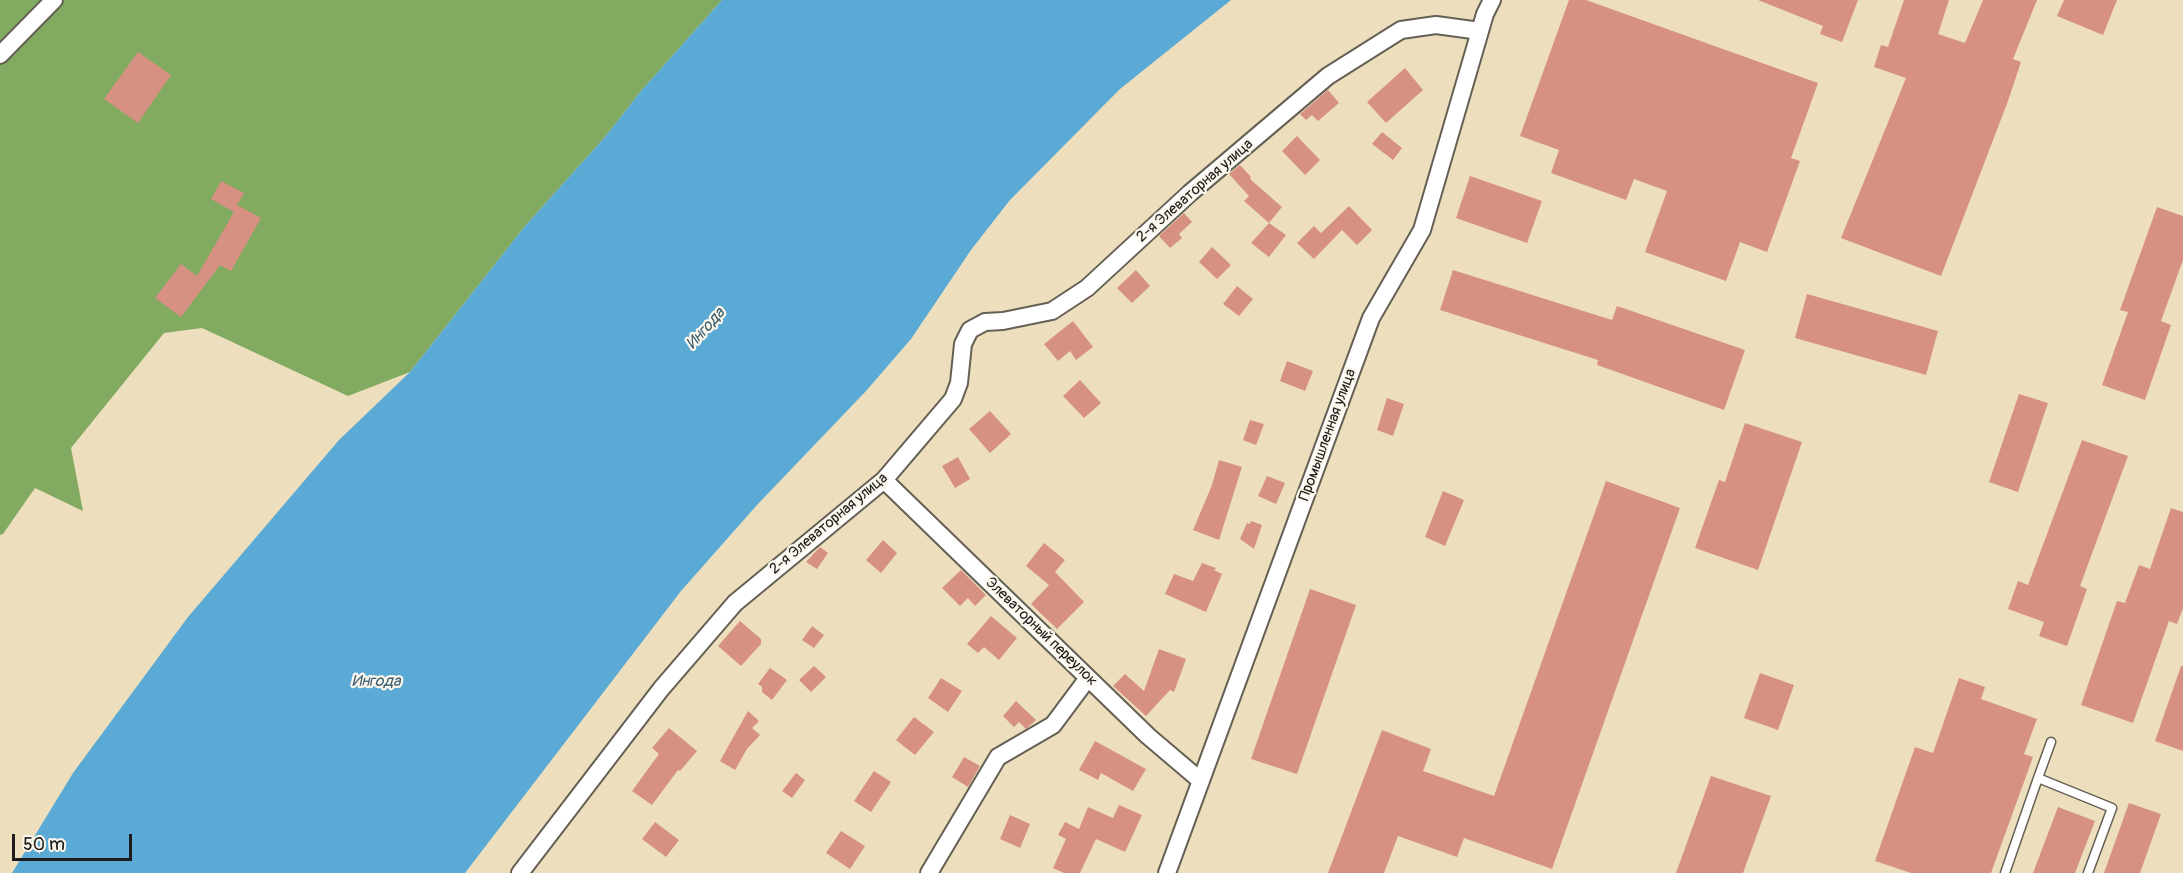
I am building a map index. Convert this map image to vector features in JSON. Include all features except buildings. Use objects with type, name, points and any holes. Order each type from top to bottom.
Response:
[{"type":"street","points":[[0,55],[54,0]]},
{"type":"street","name":"Промышленная улица","points":[[1167,873],[1371,318],[1422,230],[1480,31],[1492,0]]},
{"type":"street","name":"2-я Элеваторная улица","points":[[520,873],[661,689],[735,603],[884,480],[953,399],[959,383],[963,344],[970,330],[985,322],[1003,321],[1052,311],[1087,288],[1190,193],[1328,76],[1401,30],[1436,25],[1480,31]]},
{"type":"street","name":"Элеваторный переулок","points":[[884,480],[1148,736],[1201,781]]},
{"type":"street","points":[[929,873],[998,757],[1053,725],[1088,678]]},
{"type":"lane","points":[[2005,873],[2051,742]]},
{"type":"lane","points":[[2038,778],[2112,808],[2088,873]]},
{"type":"green space","points":[[0,0],[722,0],[641,91],[605,137],[525,226],[410,372],[348,396],[202,328],[164,333],[71,448],[83,511],[35,488],[3,534],[0,535]]},
{"type":"water","name":"Ингода","points":[[722,0],[1231,0],[1120,89],[1010,200],[971,250],[911,339],[866,391],[757,505],[681,591],[465,873],[12,873],[73,773],[188,617],[339,440],[410,372],[525,226],[605,137],[641,91]]}]
